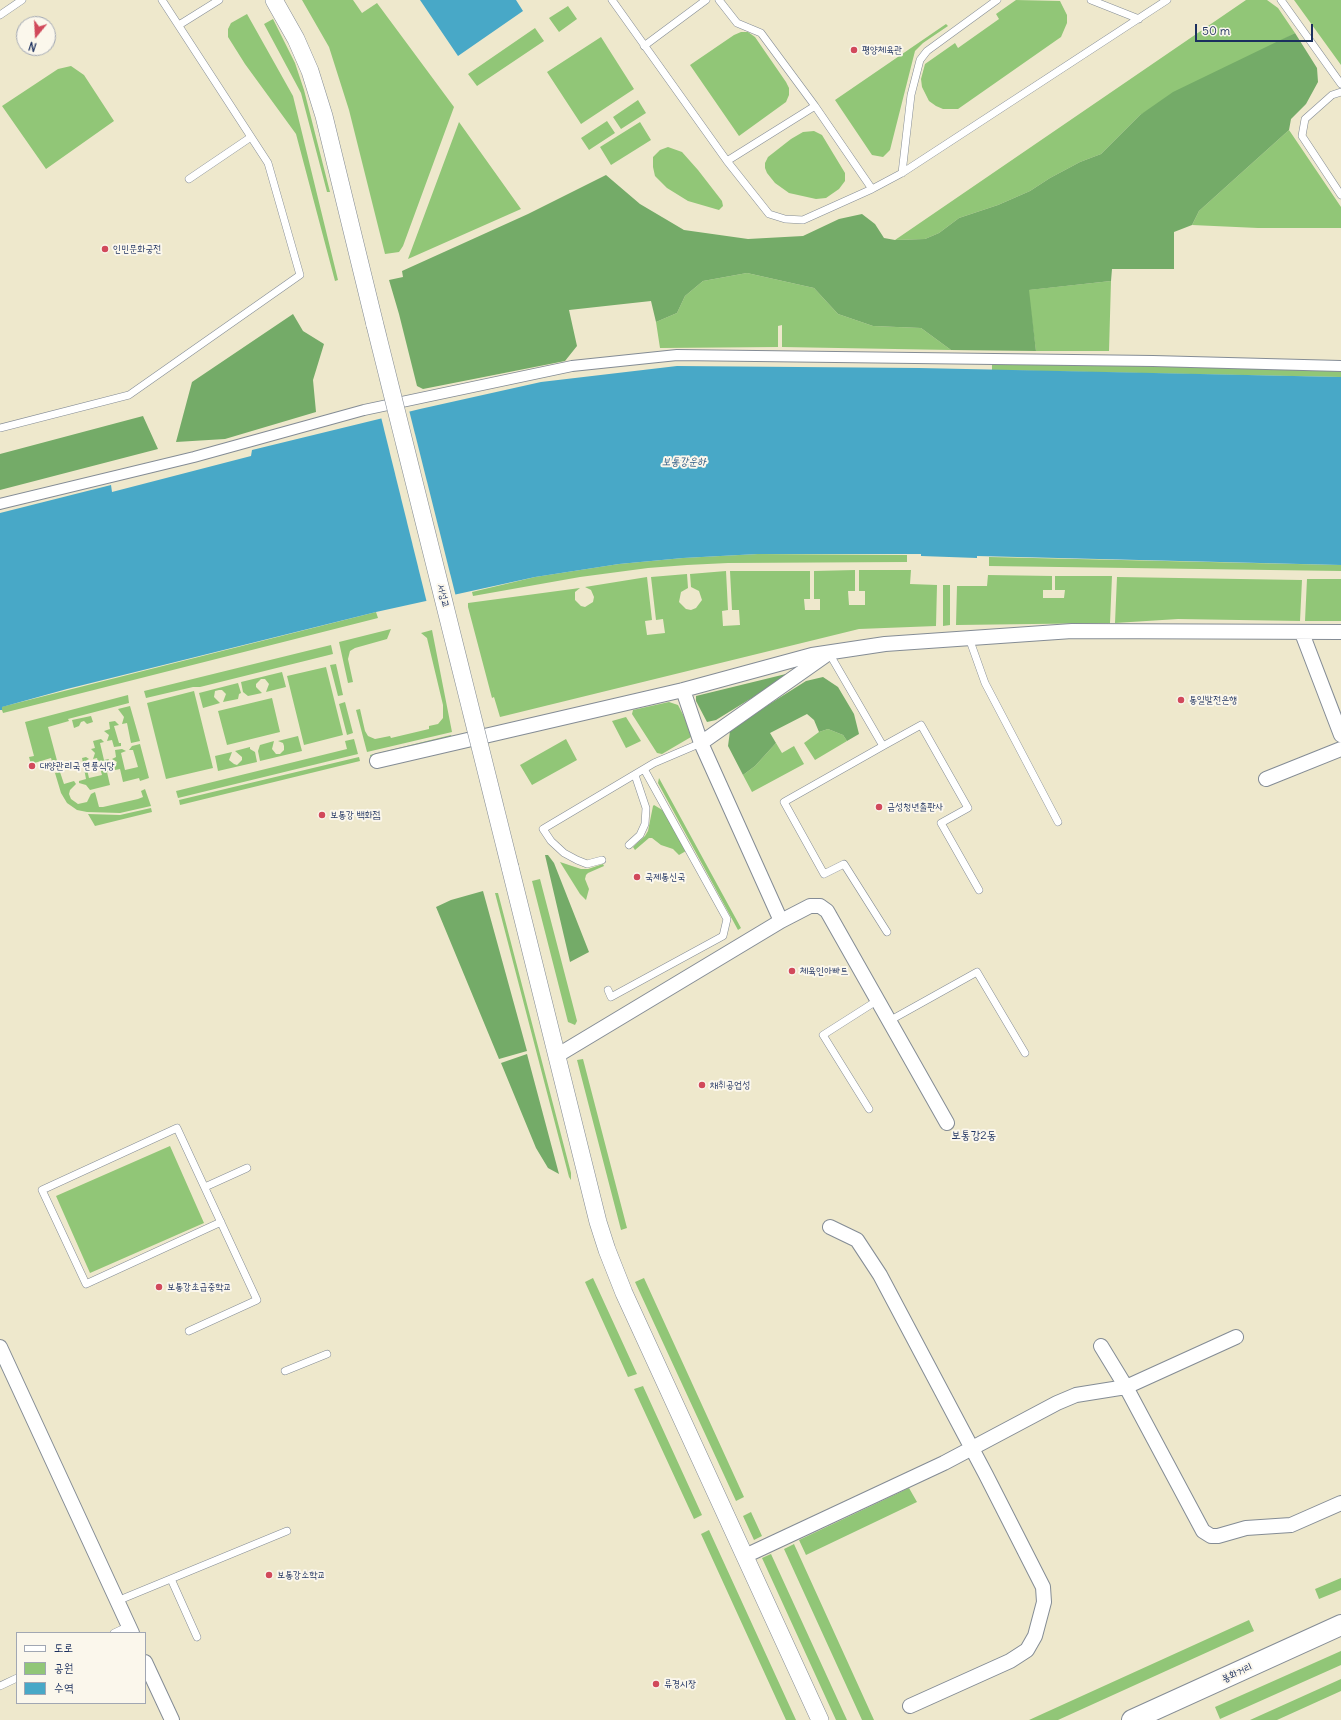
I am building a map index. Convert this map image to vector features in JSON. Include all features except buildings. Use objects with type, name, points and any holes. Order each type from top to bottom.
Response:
[{"type":"main road","name":"봉화거리","points":[[1132,1720],[1341,1625]]},
{"type":"street","name":"서성교","points":[[274,0],[296,39],[310,71],[324,116],[558,1055],[598,1222],[624,1293],[820,1720]]},
{"type":"street","points":[[0,504],[194,457],[364,410],[572,366],[677,355],[1153,361],[1341,366]]},
{"type":"street","points":[[377,761],[683,690],[812,655],[885,644],[1072,631],[1341,632]]},
{"type":"street","points":[[1302,633],[1341,735]]},
{"type":"street","points":[[701,742],[829,653]]},
{"type":"street","points":[[683,690],[701,742],[781,921]]},
{"type":"street","points":[[1266,779],[1341,749]]},
{"type":"street","points":[[558,1055],[781,921],[810,906],[820,906],[827,911],[947,1123]]},
{"type":"street","points":[[830,1227],[856,1240],[880,1275],[972,1448],[1043,1587],[1044,1602],[1034,1636],[1027,1650],[1010,1661],[910,1706]]},
{"type":"street","points":[[745,1556],[944,1463],[1057,1403],[1076,1395],[1126,1387],[1236,1337]]},
{"type":"street","points":[[1102,1346],[1126,1387],[1203,1531],[1211,1536],[1218,1536],[1246,1528],[1291,1524],[1341,1503]]},
{"type":"street","points":[[0,1347],[130,1630]]},
{"type":"street","points":[[146,1664],[172,1720]]},
{"type":"lane","points":[[0,15],[22,0]]},
{"type":"lane","points":[[0,428],[129,395],[300,275],[268,163],[162,0]]},
{"type":"lane","points":[[179,25],[219,0]]},
{"type":"lane","points":[[612,0],[727,161],[769,214],[785,219],[803,220],[872,189],[902,173],[1166,0]]},
{"type":"lane","points":[[644,46],[706,0]]},
{"type":"lane","points":[[719,0],[737,23],[761,33],[815,106],[872,189]]},
{"type":"lane","points":[[902,173],[911,95],[920,60],[927,51],[997,0]]},
{"type":"lane","points":[[1091,0],[1139,19]]},
{"type":"lane","points":[[1281,0],[1341,84]]},
{"type":"lane","points":[[1341,92],[1332,95],[1305,120],[1302,136],[1341,196]]},
{"type":"lane","points":[[727,161],[815,106]]},
{"type":"lane","points":[[189,179],[251,136]]},
{"type":"lane","points":[[969,638],[984,683],[1058,822]]},
{"type":"lane","points":[[829,653],[883,746]]},
{"type":"lane","points":[[887,932],[844,864],[824,874],[784,802],[921,725],[968,808],[941,822],[979,890]]},
{"type":"lane","points":[[602,860],[587,864],[577,860],[564,853],[551,841],[543,829],[644,769],[701,742]]},
{"type":"lane","points":[[608,990],[612,997],[723,936],[727,920],[644,769]]},
{"type":"lane","points":[[629,845],[640,835],[645,824],[646,808],[635,775]]},
{"type":"lane","points":[[889,1021],[977,972],[1024,1053]]},
{"type":"lane","points":[[869,1109],[823,1035],[878,1000]]},
{"type":"lane","points":[[189,1331],[257,1300],[178,1128],[42,1190],[86,1284],[221,1222]]},
{"type":"lane","points":[[205,1187],[247,1168]]},
{"type":"lane","points":[[285,1371],[327,1354]]},
{"type":"lane","points":[[117,1601],[287,1530]]},
{"type":"lane","points":[[171,1579],[197,1636]]},
{"type":"lane","points":[[119,1632],[130,1630]]},
{"type":"lane","points":[[0,1686],[16,1678]]},
{"type":"green space","points":[[302,0],[353,0],[362,13],[377,3],[454,107],[403,246],[399,252],[385,254],[349,110],[329,47]]},
{"type":"green space","points":[[1016,0],[1060,1],[1067,15],[1067,23],[1061,37],[958,109],[943,109],[929,101],[922,87],[921,79],[925,64],[955,43],[958,48],[999,19],[996,14]]},
{"type":"green space","points":[[1246,0],[1267,0],[1278,8],[1295,33],[1140,115],[1101,154],[1080,162],[1050,178],[1030,191],[998,205],[959,218],[939,233],[925,239],[895,240]]},
{"type":"green space","points":[[1294,0],[1341,0],[1341,65]]},
{"type":"green space","points":[[568,6],[577,19],[559,32],[549,18]]},
{"type":"green space","points":[[247,14],[293,96],[338,280],[335,281],[296,134],[245,64],[228,37],[228,29],[231,23]]},
{"type":"green space","points":[[273,19],[295,63],[304,90],[330,192],[327,192],[301,93],[264,24]]},
{"type":"green space","points":[[946,24],[948,26],[923,43],[915,51],[890,150],[883,157],[872,155],[835,100]]},
{"type":"green space","points":[[535,28],[544,41],[477,86],[468,74]]},
{"type":"green space","points":[[741,32],[748,32],[755,37],[786,82],[789,88],[789,95],[786,102],[739,136],[690,65],[734,35]]},
{"type":"green space","points":[[1295,33],[1317,68],[1318,82],[1306,104],[1291,119],[1289,130],[1199,211],[1192,225],[1174,232],[1174,269],[1112,269],[1111,281],[1029,290],[1036,351],[951,350],[921,328],[873,326],[838,314],[814,288],[747,273],[703,281],[685,296],[677,313],[656,322],[651,301],[569,310],[577,346],[565,361],[423,389],[417,386],[389,280],[403,277],[402,271],[528,214],[606,175],[640,204],[684,230],[748,239],[803,236],[839,219],[862,214],[875,224],[884,238],[895,240],[925,239],[939,233],[959,218],[998,205],[1030,191],[1050,178],[1080,162],[1101,154],[1140,115],[1173,92]]},
{"type":"green space","points":[[601,37],[634,89],[581,124],[547,72]]},
{"type":"green space","points":[[71,66],[84,75],[114,121],[46,169],[2,106],[58,69]]},
{"type":"green space","points":[[638,100],[646,113],[621,129],[613,117]]},
{"type":"green space","points":[[607,121],[615,133],[589,150],[581,138]]},
{"type":"green space","points":[[459,122],[521,209],[408,259]]},
{"type":"green space","points":[[640,122],[651,140],[611,165],[600,147]]},
{"type":"green space","points":[[1289,130],[1341,207],[1341,228],[1258,228],[1192,225],[1199,211]]},
{"type":"green space","points":[[814,131],[822,135],[845,173],[845,181],[839,189],[826,198],[816,199],[789,193],[775,183],[765,168],[765,163],[768,157],[791,139],[803,132]]},
{"type":"green space","points":[[668,147],[682,152],[698,170],[722,201],[723,206],[719,210],[688,201],[667,188],[655,176],[653,157],[660,150]]},
{"type":"green space","points":[[747,273],[814,288],[838,314],[873,326],[921,328],[951,350],[782,347],[782,325],[778,326],[778,347],[660,348],[656,322],[677,313],[685,296],[703,281]]},
{"type":"green space","points":[[1111,281],[1109,351],[1036,351],[1028,290]]},
{"type":"green space","points":[[293,314],[303,331],[324,344],[313,380],[316,412],[225,439],[176,442],[192,382]]},
{"type":"green space","points":[[992,364],[1341,370],[1341,377],[992,370]]},
{"type":"green space","points":[[143,416],[158,449],[0,490],[0,454]]},
{"type":"green space","points":[[758,554],[907,555],[907,562],[728,563],[687,565],[648,568],[580,577],[473,596],[472,592],[535,577],[619,564],[683,558]]},
{"type":"green space","points":[[989,557],[1341,565],[1341,571],[989,566]]},
{"type":"green space","points":[[855,570],[855,591],[848,591],[849,605],[865,605],[865,591],[859,591],[859,570],[911,570],[910,584],[937,585],[936,626],[859,629],[500,717],[494,697],[492,698],[468,607],[468,603],[580,588],[575,592],[575,600],[581,606],[585,607],[593,602],[594,597],[591,590],[585,587],[647,577],[652,620],[645,621],[647,635],[665,633],[663,619],[656,620],[651,577],[687,574],[688,588],[681,592],[679,602],[686,609],[691,610],[696,608],[702,600],[699,591],[691,587],[690,574],[726,571],[728,610],[722,611],[723,626],[740,625],[739,610],[732,610],[730,571],[810,571],[810,599],[804,599],[805,610],[820,610],[820,599],[814,599],[814,571]]},
{"type":"green space","points":[[988,575],[1052,576],[1052,590],[1043,590],[1043,598],[1064,598],[1065,590],[1055,590],[1055,576],[1112,576],[1110,623],[956,625],[957,586],[987,586]]},
{"type":"green space","points":[[1117,577],[1302,580],[1300,621],[1178,619],[1115,623]]},
{"type":"green space","points":[[1307,579],[1341,579],[1341,621],[1305,621]]},
{"type":"green space","points":[[943,585],[950,585],[950,625],[943,626]]},
{"type":"green space","points":[[376,612],[378,618],[3,713],[1,707]]},
{"type":"green space","points":[[391,629],[387,639],[355,648],[350,651],[348,659],[353,682],[348,683],[339,642]]},
{"type":"green space","points":[[432,630],[452,732],[367,752],[356,710],[360,709],[365,731],[368,736],[375,739],[390,736],[391,738],[429,729],[429,726],[438,724],[443,718],[443,705],[427,638],[421,633]]},
{"type":"green space","points":[[331,645],[333,654],[200,687],[193,687],[146,698],[144,691]]},
{"type":"green space","points":[[336,664],[343,695],[338,696],[330,665]]},
{"type":"green space","points":[[326,667],[343,735],[304,745],[287,676]]},
{"type":"green space","points":[[282,672],[286,687],[266,692],[269,684],[265,679],[261,679],[256,684],[256,687],[262,693],[248,696],[243,692],[241,682]]},
{"type":"green space","points":[[790,673],[716,720],[707,722],[696,701],[696,696]]},
{"type":"green space","points":[[823,677],[838,687],[854,714],[859,734],[847,741],[843,735],[828,729],[819,732],[814,720],[807,714],[770,733],[776,743],[755,766],[743,775],[728,746],[730,731],[806,681]]},
{"type":"green space","points":[[238,683],[241,693],[239,694],[238,699],[223,702],[226,694],[222,690],[215,691],[214,697],[220,703],[203,708],[199,693]]},
{"type":"green space","points":[[194,691],[213,768],[166,779],[147,703]]},
{"type":"green space","points":[[128,695],[129,703],[68,719],[69,721],[48,727],[59,768],[54,769],[51,758],[31,764],[29,757],[34,756],[25,722]]},
{"type":"green space","points":[[272,698],[280,732],[227,745],[218,711]]},
{"type":"green space","points":[[345,702],[353,733],[347,735],[339,704]]},
{"type":"green space","points":[[669,702],[678,705],[692,732],[691,737],[662,754],[657,753],[632,714],[633,710]]},
{"type":"green space","points":[[130,706],[140,741],[131,743],[127,723],[122,724],[124,717],[118,709]]},
{"type":"green space","points":[[91,716],[93,722],[87,724],[84,721],[81,722],[79,726],[74,728],[72,720]]},
{"type":"green space","points":[[626,717],[641,741],[626,748],[612,721]]},
{"type":"green space","points":[[115,721],[119,725],[114,726],[121,746],[114,747],[112,740],[107,741],[109,735],[104,731],[110,729],[109,722]]},
{"type":"green space","points":[[828,729],[843,735],[847,741],[815,760],[804,743],[819,732]]},
{"type":"green space","points":[[451,735],[452,738],[371,758],[370,755]]},
{"type":"green space","points":[[298,736],[302,751],[260,761],[258,751],[260,745],[274,741],[272,749],[276,754],[280,754],[284,750],[284,746],[283,743],[278,741]]},
{"type":"green space","points":[[101,739],[104,742],[100,743],[104,760],[109,759],[107,763],[99,765],[97,758],[93,759],[95,753],[91,749],[95,748],[93,741]]},
{"type":"green space","points":[[354,739],[358,754],[178,798],[176,791],[347,749],[345,741]]},
{"type":"green space","points":[[566,739],[577,760],[532,785],[520,765]]},
{"type":"green space","points":[[776,743],[782,753],[794,746],[804,764],[752,792],[743,775],[755,766]]},
{"type":"green space","points":[[140,744],[149,778],[140,781],[139,778],[123,782],[120,769],[115,770],[114,768],[117,762],[112,759],[116,757],[115,750],[122,749],[126,751],[121,753],[125,770],[138,767],[133,750],[129,750],[132,746]]},
{"type":"green space","points":[[250,747],[250,749],[255,752],[257,762],[218,771],[215,756],[232,752],[229,760],[237,765],[242,760],[242,757],[235,751]]},
{"type":"green space","points":[[86,757],[89,759],[85,761],[89,778],[102,775],[100,768],[108,767],[112,771],[107,772],[110,785],[90,790],[86,785],[79,783],[79,781],[86,779],[82,758]]},
{"type":"green space","points":[[359,757],[360,761],[180,805],[179,800]]},
{"type":"green space","points":[[60,772],[64,784],[74,781],[76,784],[70,790],[69,794],[71,799],[78,804],[87,802],[91,794],[95,792],[99,807],[103,807],[143,797],[141,791],[145,789],[151,806],[120,813],[87,812],[77,810],[67,803],[61,793],[55,773]]},
{"type":"green space","points":[[659,778],[741,928],[738,930],[658,783]]},
{"type":"green space","points":[[654,805],[664,811],[686,851],[679,855],[673,849],[661,845],[652,838],[649,838],[635,850],[633,847],[645,836],[648,831]]},
{"type":"green space","points":[[151,808],[152,812],[95,826],[88,814],[120,815]]},
{"type":"green space","points":[[545,855],[548,855],[554,863],[589,952],[570,962]]},
{"type":"green space","points":[[560,862],[581,869],[588,869],[603,864],[604,866],[586,875],[585,879],[589,889],[586,900],[580,894]]},
{"type":"green space","points":[[540,879],[577,1021],[575,1025],[568,1022],[532,881]]},
{"type":"green space","points":[[483,891],[527,1051],[499,1059],[436,907],[451,900]]},
{"type":"green space","points":[[495,893],[498,893],[571,1173],[571,1180],[569,1177]]},
{"type":"green space","points":[[527,1054],[559,1174],[548,1168],[536,1148],[501,1063]]},
{"type":"green space","points":[[583,1059],[627,1228],[621,1230],[577,1060]]},
{"type":"green space","points":[[170,1146],[204,1223],[90,1273],[56,1196]]},
{"type":"green space","points":[[593,1278],[637,1374],[628,1377],[585,1282]]},
{"type":"green space","points":[[644,1278],[744,1497],[736,1501],[635,1282]]},
{"type":"green space","points":[[643,1386],[702,1515],[694,1519],[634,1389]]},
{"type":"green space","points":[[909,1488],[917,1502],[806,1555],[799,1540]]},
{"type":"green space","points":[[751,1512],[762,1536],[754,1540],[743,1516]]},
{"type":"green space","points":[[709,1530],[796,1720],[786,1720],[701,1534]]},
{"type":"green space","points":[[794,1544],[874,1720],[862,1720],[784,1549]]},
{"type":"green space","points":[[771,1554],[847,1720],[836,1720],[762,1558]]},
{"type":"green space","points":[[1341,1578],[1341,1590],[1319,1599],[1315,1589]]},
{"type":"green space","points":[[1249,1620],[1254,1631],[1058,1720],[1029,1720]]},
{"type":"green space","points":[[1341,1651],[1341,1665],[1220,1719],[1215,1707]]},
{"type":"green space","points":[[1341,1679],[1341,1691],[1277,1720],[1250,1720]]},
{"type":"water","points":[[420,0],[516,0],[523,11],[458,56]]},
{"type":"water","name":"보통강운하","points":[[677,366],[919,368],[1341,377],[1341,565],[977,556],[977,558],[921,556],[921,554],[758,554],[683,558],[619,564],[535,577],[376,612],[67,689],[2,707],[2,710],[0,710],[0,513],[111,485],[112,492],[251,456],[252,450],[420,409],[541,382]]},
{"type":"pier","points":[[409,410],[456,597],[427,603],[381,417]]},
{"type":"place","name":"평양체육관","points":[[854,50]]},
{"type":"place","name":"인민문화궁전","points":[[105,249]]},
{"type":"place","name":"통일발전은행","points":[[1181,700]]},
{"type":"place","name":"대양관리국 연풍식당","points":[[32,766]]},
{"type":"place","name":"금성청년출판사","points":[[879,807]]},
{"type":"place","name":"보통강 백화점","points":[[322,815]]},
{"type":"place","name":"국제통신국","points":[[637,877]]},
{"type":"place","name":"체육인아빠트","points":[[792,971]]},
{"type":"place","name":"채취공업성","points":[[702,1085]]},
{"type":"place","name":"보통강초급중학교","points":[[159,1287]]},
{"type":"place","name":"보통강소학교","points":[[269,1575]]},
{"type":"place","name":"류경시장","points":[[656,1684]]},
{"type":"district","name":"보통강2동","points":[[974,1136]]}]
